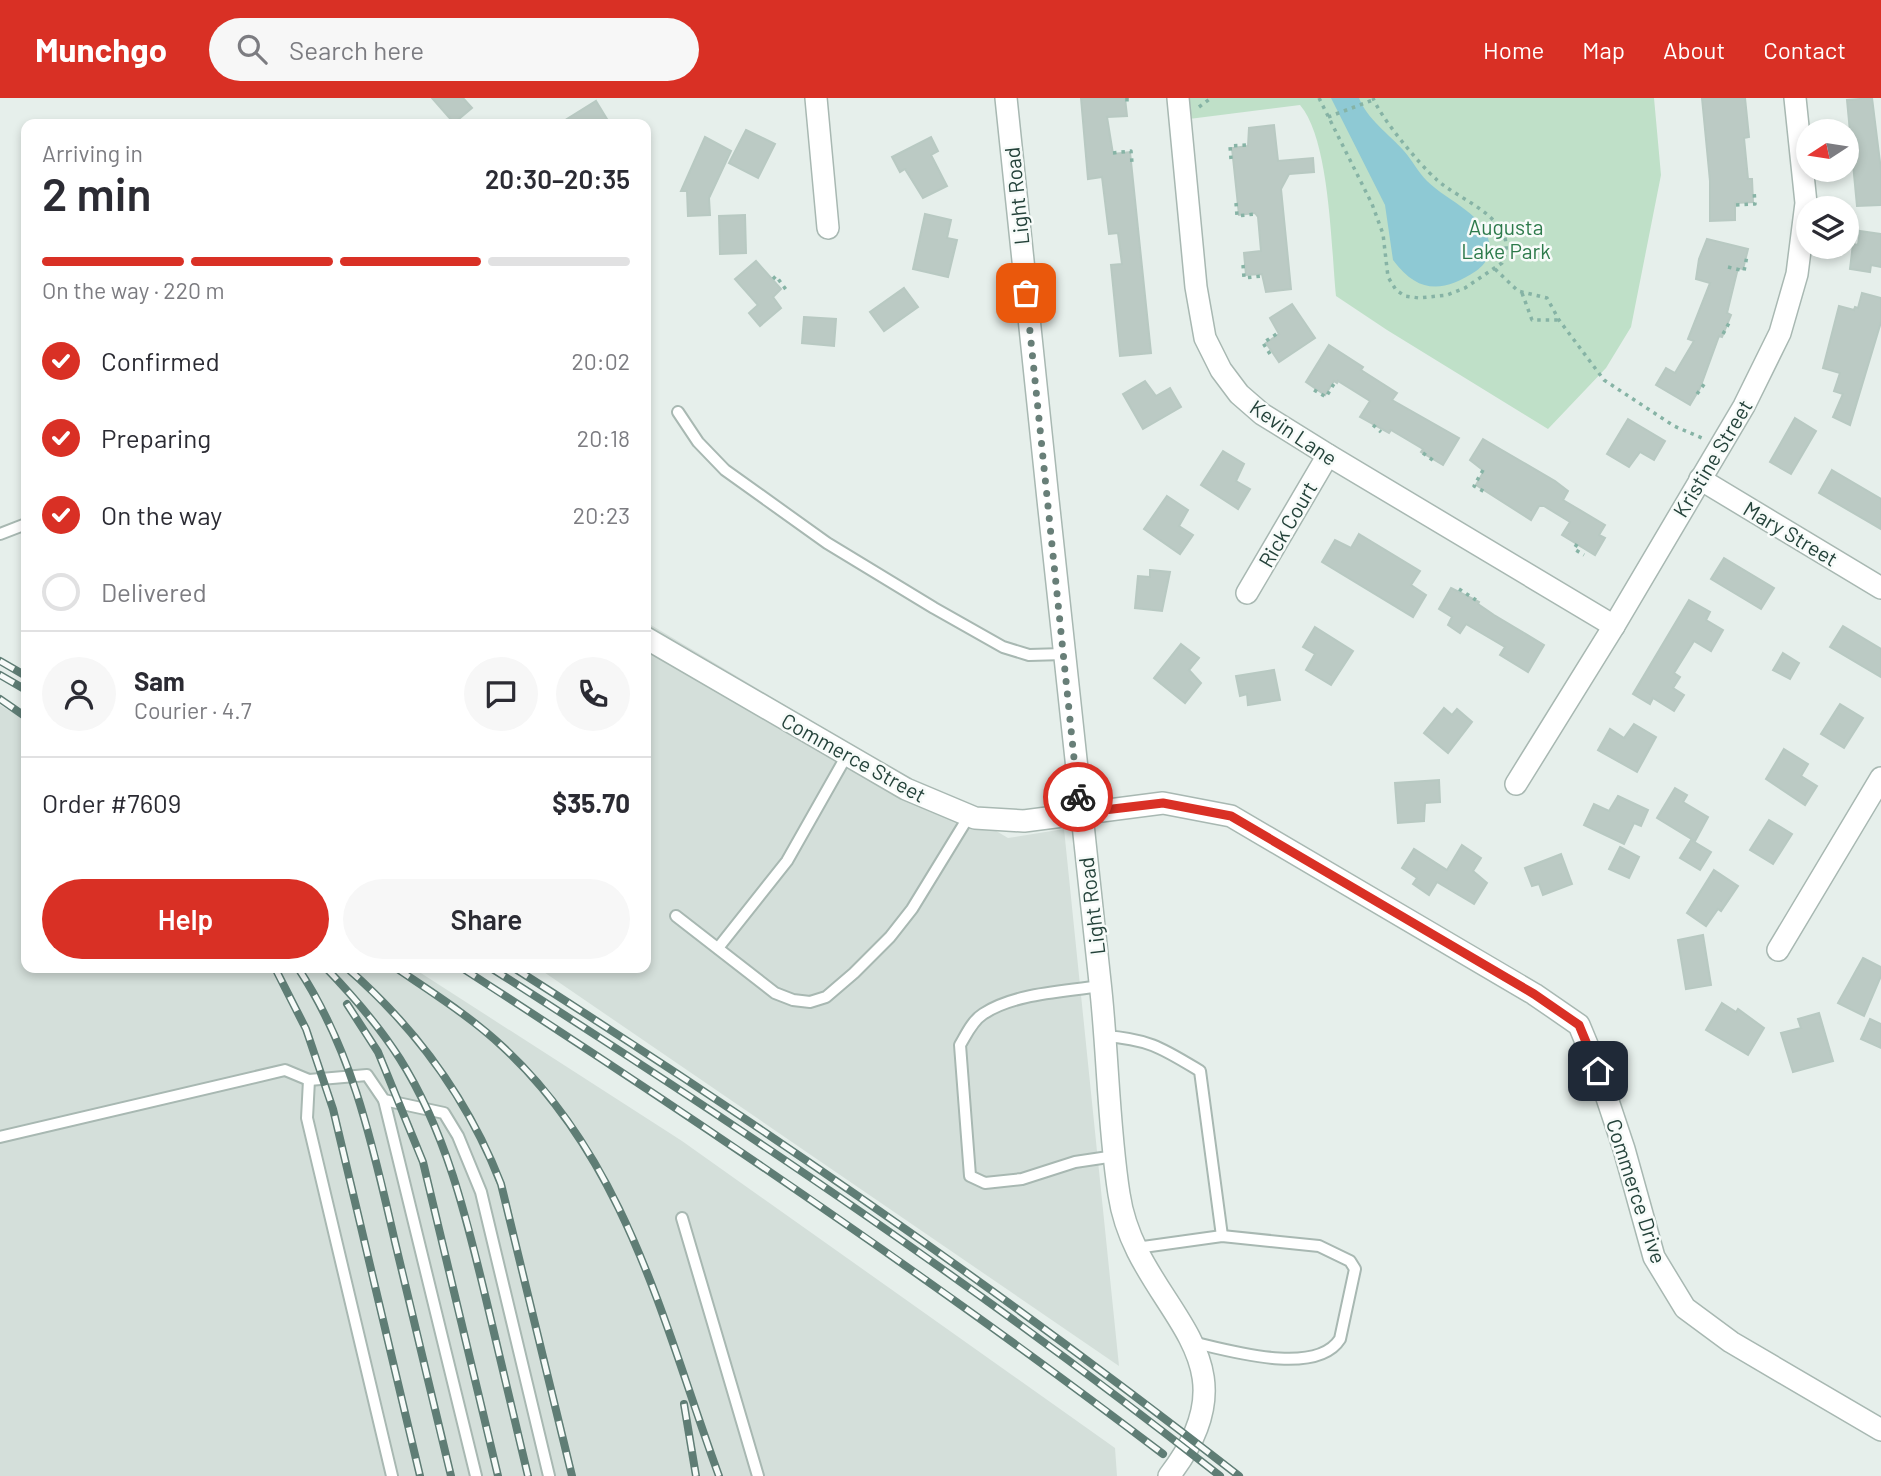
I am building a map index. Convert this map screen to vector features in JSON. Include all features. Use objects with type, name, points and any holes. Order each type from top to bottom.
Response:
[{"type":"street","points":[[816,98],[828,229]]},
{"type":"street","name":"Light Road","points":[[1006,98],[1079,813],[1100,986],[1119,1196],[1134,1248],[1192,1342],[1206,1383],[1202,1416],[1188,1451],[1169,1476]]},
{"type":"street","name":"Kevin Lane","points":[[1178,98],[1196,287],[1205,338],[1221,370],[1239,394],[1262,414],[1328,455],[1614,626]]},
{"type":"street","name":"Kristine Street","points":[[1516,784],[1614,626],[1750,394],[1780,333],[1797,274],[1806,203],[1795,98]]},
{"type":"street","name":"Rick Court","points":[[1247,593],[1328,455]]},
{"type":"street","name":"Mary Street","points":[[1700,479],[1881,587]]},
{"type":"street","name":"Commerce Street","points":[[651,641],[906,789],[969,816],[1024,821],[1079,813]]},
{"type":"street","points":[[1779,950],[1881,778]]},
{"type":"street","name":"Commerce Drive","points":[[1079,813],[1163,803],[1231,816],[1534,994],[1579,1025],[1615,1123],[1654,1257],[1685,1308],[1731,1342],[1881,1430]]},
{"type":"lane","points":[[678,412],[698,442],[725,470],[827,543],[1003,647],[1028,654],[1064,654]]},
{"type":"lane","points":[[0,534],[21,526]]},
{"type":"lane","points":[[718,948],[787,861],[848,755]]},
{"type":"lane","points":[[676,916],[775,993],[793,1000],[810,1002],[827,997],[890,937],[912,909],[969,816]]},
{"type":"lane","points":[[1100,986],[1014,1000],[981,1015],[970,1028],[960,1045],[970,1176],[985,1183],[1022,1179],[1075,1162],[1115,1156]]},
{"type":"lane","points":[[1104,1036],[1137,1038],[1164,1049],[1200,1071],[1222,1236]]},
{"type":"lane","points":[[0,1137],[285,1070],[309,1080],[367,1075],[384,1100],[476,1476]]},
{"type":"lane","points":[[309,1080],[306,1118],[392,1476]]},
{"type":"lane","points":[[384,1100],[444,1113],[458,1136],[481,1192],[549,1476]]},
{"type":"lane","points":[[682,1218],[758,1476]]},
{"type":"lane","points":[[1134,1248],[1222,1236],[1319,1246],[1350,1261],[1355,1269],[1340,1339],[1335,1347],[1308,1358],[1263,1357],[1192,1342]]},
{"type":"path","points":[[1318,98],[1378,220],[1385,247],[1388,277],[1396,290],[1405,296],[1419,298],[1447,295],[1465,288],[1502,263],[1506,249],[1500,228],[1482,209],[1438,181],[1373,99],[1328,117]]},
{"type":"path","points":[[1231,159],[1230,146],[1248,145]]},
{"type":"path","points":[[1113,153],[1131,151],[1132,163]]},
{"type":"path","points":[[1737,205],[1755,204],[1754,190]]},
{"type":"path","points":[[1236,203],[1237,216],[1255,214]]},
{"type":"path","points":[[1728,267],[1744,271],[1747,256]]},
{"type":"path","points":[[1243,265],[1244,278],[1262,276]]},
{"type":"path","points":[[1495,269],[1505,282],[1522,293],[1547,298],[1559,320],[1604,380],[1674,426],[1711,442]]},
{"type":"path","points":[[773,279],[776,276],[787,291]]},
{"type":"path","points":[[1522,293],[1532,320],[1559,320]]},
{"type":"path","points":[[1723,334],[1729,323]]},
{"type":"path","points":[[1270,354],[1263,343],[1278,333]]},
{"type":"path","points":[[1314,390],[1326,397],[1335,382]]},
{"type":"path","points":[[1697,394],[1705,383]]},
{"type":"path","points":[[1373,425],[1381,432]]},
{"type":"path","points":[[1423,453],[1434,461]]},
{"type":"path","points":[[1483,470],[1474,486],[1485,492]]},
{"type":"path","points":[[1577,544],[1574,549],[1584,555]]},
{"type":"path","points":[[1459,589],[1476,600]]},
{"type":"shaded area","points":[[651,625],[1008,838],[1064,829],[1119,1366],[545,973],[651,973]]},
{"type":"shaded area","points":[[0,705],[21,717],[21,973],[421,973],[682,1141],[1115,1448],[1117,1476],[0,1476]]},
{"type":"green space","name":"Augusta Lake Park","points":[[1187,98],[1654,98],[1661,175],[1631,327],[1606,368],[1548,429],[1336,296],[1323,168],[1310,121],[1300,105],[1189,119]]},
{"type":"water","points":[[1331,98],[1359,98],[1373,120],[1404,151],[1427,181],[1466,210],[1483,227],[1488,237],[1490,252],[1479,269],[1453,283],[1432,286],[1412,279],[1393,260],[1385,205]]},
{"type":"building","points":[[432,98],[463,98],[472,108],[459,119],[450,119]]},
{"type":"building","points":[[1081,98],[1125,98],[1127,116],[1107,117],[1113,154],[1130,152],[1151,353],[1120,356],[1111,265],[1122,264],[1118,233],[1109,234],[1102,177],[1088,179]]},
{"type":"building","points":[[1702,98],[1745,98],[1749,137],[1744,138],[1748,179],[1752,179],[1753,202],[1735,203],[1735,220],[1710,221],[1710,181]]},
{"type":"building","points":[[1872,98],[1881,170],[1881,205],[1859,206],[1855,182],[1859,182],[1859,119],[1849,119],[1847,100]]},
{"type":"building","points":[[596,101],[607,119],[567,119]]},
{"type":"building","points":[[1274,125],[1278,161],[1313,158],[1314,172],[1289,174],[1281,189],[1291,289],[1266,292],[1262,274],[1246,275],[1244,253],[1261,251],[1258,217],[1255,213],[1239,215],[1232,148],[1248,146],[1249,128]]},
{"type":"building","points":[[746,130],[775,144],[758,178],[729,163]]},
{"type":"building","points":[[705,137],[731,151],[709,198],[710,215],[688,216],[687,191],[681,191]]},
{"type":"building","points":[[931,137],[938,151],[931,155],[947,186],[923,198],[905,169],[900,172],[892,157]]},
{"type":"building","points":[[925,214],[951,220],[947,238],[957,240],[948,277],[913,269]]},
{"type":"building","points":[[745,215],[746,253],[720,254],[719,216]]},
{"type":"building","points":[[1860,231],[1881,234],[1881,267],[1871,265],[1870,272],[1850,269],[1851,259],[1859,259]]},
{"type":"building","points":[[1707,239],[1748,249],[1743,269],[1738,268],[1727,313],[1731,315],[1722,337],[1719,336],[1700,388],[1690,405],[1656,385],[1666,368],[1675,373],[1694,341],[1688,339],[1710,283],[1696,279],[1699,259]]},
{"type":"building","points":[[756,261],[781,289],[773,297],[781,308],[760,326],[749,313],[758,305],[735,279]]},
{"type":"building","points":[[904,288],[918,307],[884,331],[870,312]]},
{"type":"building","points":[[1862,293],[1881,298],[1881,322],[1850,425],[1833,417],[1843,394],[1834,391],[1840,373],[1823,368],[1839,306],[1854,310],[1855,307],[1858,308]]},
{"type":"building","points":[[1292,304],[1315,338],[1279,362],[1266,343],[1279,334],[1270,318]]},
{"type":"building","points":[[804,317],[836,319],[834,346],[802,343]]},
{"type":"building","points":[[1329,345],[1397,393],[1392,400],[1459,438],[1443,465],[1421,452],[1423,449],[1391,430],[1389,433],[1360,417],[1370,401],[1338,381],[1334,381],[1325,395],[1306,382]]},
{"type":"building","points":[[1145,381],[1156,396],[1170,388],[1181,407],[1143,429],[1123,394]]},
{"type":"building","points":[[1795,418],[1816,431],[1791,474],[1770,462]]},
{"type":"building","points":[[1628,419],[1665,441],[1654,460],[1640,452],[1629,467],[1607,454]]},
{"type":"building","points":[[1483,439],[1555,481],[1568,491],[1563,500],[1605,525],[1599,535],[1605,538],[1595,555],[1562,535],[1570,522],[1544,506],[1539,506],[1531,520],[1476,485],[1484,471],[1470,460]]},
{"type":"building","points":[[1223,451],[1244,464],[1236,481],[1250,489],[1238,509],[1201,485]]},
{"type":"building","points":[[1832,470],[1881,499],[1881,529],[1819,493]]},
{"type":"building","points":[[1167,496],[1188,510],[1179,526],[1193,535],[1180,554],[1144,529]]},
{"type":"building","points":[[1359,534],[1420,571],[1411,585],[1426,595],[1413,617],[1322,562],[1335,540],[1351,548]]},
{"type":"building","points":[[1724,558],[1774,588],[1761,609],[1711,579]]},
{"type":"building","points":[[1150,570],[1170,572],[1162,611],[1135,608],[1138,576],[1150,577]]},
{"type":"building","points":[[1451,588],[1479,602],[1478,604],[1494,615],[1544,645],[1528,672],[1500,655],[1505,647],[1466,624],[1460,633],[1448,625],[1452,617],[1439,609]]},
{"type":"building","points":[[1689,600],[1710,612],[1706,620],[1723,630],[1711,651],[1694,641],[1674,673],[1680,677],[1673,688],[1684,695],[1674,711],[1653,698],[1650,704],[1633,694]]},
{"type":"building","points":[[1843,626],[1881,649],[1881,677],[1830,647]]},
{"type":"building","points":[[1315,627],[1353,651],[1331,685],[1306,670],[1315,654],[1303,647]]},
{"type":"building","points":[[1181,644],[1199,658],[1189,670],[1201,683],[1185,703],[1154,678]]},
{"type":"building","points":[[1783,653],[1799,663],[1790,679],[1773,670]]},
{"type":"building","points":[[1274,670],[1280,700],[1248,705],[1247,694],[1240,696],[1236,676]]},
{"type":"building","points":[[1840,704],[1863,718],[1844,748],[1821,734]]},
{"type":"building","points":[[1444,708],[1452,715],[1457,709],[1472,722],[1448,753],[1424,733]]},
{"type":"building","points":[[1634,724],[1656,737],[1637,772],[1598,750],[1610,729],[1624,738]]},
{"type":"building","points":[[1784,749],[1808,764],[1801,776],[1817,786],[1805,805],[1766,779]]},
{"type":"building","points":[[1439,780],[1440,802],[1425,803],[1424,821],[1398,823],[1395,783]]},
{"type":"building","points":[[1675,788],[1687,795],[1683,802],[1708,817],[1695,841],[1657,818]]},
{"type":"building","points":[[1618,796],[1648,810],[1641,826],[1634,823],[1624,844],[1584,825],[1594,804],[1609,811]]},
{"type":"building","points":[[1769,820],[1792,834],[1773,864],[1750,850]]},
{"type":"building","points":[[1691,840],[1711,852],[1700,870],[1680,858]]},
{"type":"building","points":[[1462,845],[1481,858],[1473,871],[1487,883],[1474,904],[1437,882],[1429,895],[1413,884],[1417,878],[1402,868],[1414,849],[1447,870]]},
{"type":"building","points":[[1620,847],[1639,857],[1629,878],[1609,869]]},
{"type":"building","points":[[1561,854],[1572,884],[1543,895],[1539,884],[1532,886],[1525,868]]},
{"type":"building","points":[[1714,870],[1738,886],[1721,911],[1718,909],[1706,926],[1687,913]]},
{"type":"building","points":[[1703,935],[1711,985],[1686,989],[1678,940]]},
{"type":"building","points":[[1863,958],[1881,967],[1881,976],[1864,1016],[1838,1003]]},
{"type":"building","points":[[1722,1003],[1736,1012],[1738,1009],[1764,1028],[1748,1055],[1706,1030]]},
{"type":"building","points":[[1819,1013],[1833,1061],[1793,1072],[1781,1033],[1801,1028],[1798,1019]]},
{"type":"building","points":[[1870,1019],[1881,1024],[1881,1048],[1861,1039]]},
{"type":"railway","points":[[0,661],[21,673]]},
{"type":"railway","points":[[0,675],[21,687]]},
{"type":"railway","points":[[0,699],[21,714]]},
{"type":"railway","points":[[278,973],[306,1029],[333,1109],[420,1476]]},
{"type":"railway","points":[[301,973],[333,1032],[359,1100],[451,1476]]},
{"type":"railway","points":[[331,973],[365,1012],[400,1059],[442,1145],[471,1237],[528,1476]]},
{"type":"railway","points":[[352,973],[395,1015],[437,1066],[456,1094],[488,1153],[501,1184],[572,1476]]},
{"type":"railway","points":[[403,973],[465,1015],[503,1047],[546,1092],[581,1141],[611,1193],[636,1247],[659,1303],[719,1476]]},
{"type":"railway","points":[[470,973],[641,1085],[905,1265],[1163,1454]]},
{"type":"railway","points":[[499,973],[862,1213],[1043,1342],[1220,1476]]},
{"type":"railway","points":[[522,973],[792,1150],[883,1213],[1063,1342],[1239,1476]]},
{"type":"railway","points":[[347,1004],[378,1052],[423,1162],[498,1476]]},
{"type":"railway","points":[[684,1404],[696,1476]]},
{"type":"way so far","points":[[1026,293],[1078,797]]},
{"type":"route","points":[[1078,797],[1079,813],[1163,803],[1231,816],[1534,994],[1579,1025],[1598,1071]]}]
